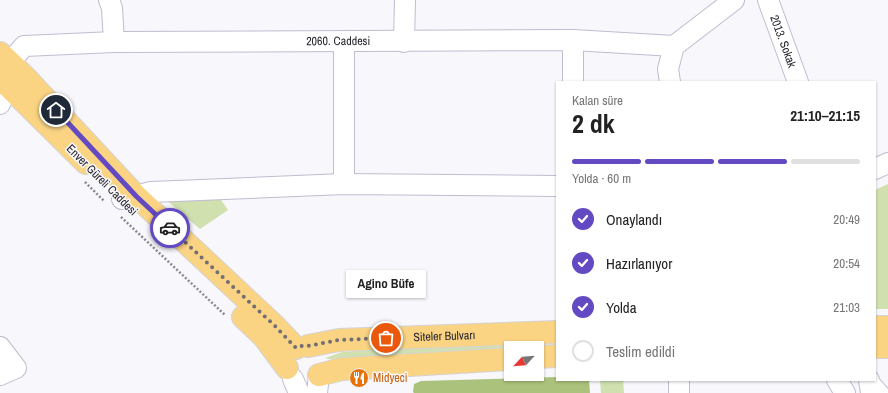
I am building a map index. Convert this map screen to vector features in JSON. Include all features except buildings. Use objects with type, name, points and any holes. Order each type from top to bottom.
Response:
[{"type":"main road","name":"Enver Güreli Caddesi","points":[[3,76],[120,203],[264,337],[293,380]]},
{"type":"main road","name":"Enver Güreli Caddesi","points":[[120,203],[302,347],[314,348],[318,352],[323,363],[318,384]]},
{"type":"main road","points":[[876,327],[888,327]]},
{"type":"main road","name":"Siteler Bulvarı","points":[[302,347],[339,340],[556,332]]},
{"type":"main road","points":[[302,347],[291,352],[286,362],[293,380],[304,383],[315,379],[318,384],[342,369],[504,359]]},
{"type":"main road","points":[[876,347],[888,347]]},
{"type":"main road","points":[[544,357],[556,356]]},
{"type":"street","points":[[109,0],[112,8],[114,42]]},
{"type":"street","points":[[404,42],[405,0]]},
{"type":"street","points":[[670,81],[668,69],[674,46],[734,0]]},
{"type":"street","name":"2013. Sokak","points":[[768,0],[798,81]]},
{"type":"street","points":[[573,40],[573,81]]},
{"type":"street","name":"2060. Caddesi","points":[[3,76],[24,46],[114,42],[404,42],[573,40],[674,46]]},
{"type":"street","points":[[344,42],[344,184]]},
{"type":"street","points":[[876,169],[888,163]]},
{"type":"street","points":[[120,203],[152,192],[344,184],[556,186]]},
{"type":"street","points":[[0,347],[16,368],[0,375]]},
{"type":"street","points":[[678,381],[679,393]]},
{"type":"street","points":[[838,381],[845,393]]},
{"type":"street","points":[[869,381],[871,393]]},
{"type":"lane","points":[[874,381],[885,393]]},
{"type":"path","points":[[82,180],[120,203],[226,316]]},
{"type":"green space","points":[[888,184],[888,309],[876,309],[876,190]]},
{"type":"green space","points":[[219,197],[228,210],[200,229],[165,199]]},
{"type":"green space","points":[[545,339],[545,350],[544,341],[514,341]]},
{"type":"green space","points":[[504,342],[504,352],[343,363],[325,358],[342,352]]},
{"type":"green space","points":[[544,377],[556,377],[556,381],[589,381],[590,393],[414,393],[414,384],[421,381],[504,379],[504,381],[544,381]]},
{"type":"green space","points":[[600,381],[623,381],[624,393],[601,393]]},
{"type":"way so far","points":[[170,228],[274,325],[296,348],[339,340],[386,338]]},
{"type":"place","name":"Agino Büfe","points":[[386,338]]},
{"type":"place","name":"Midyeci","points":[[359,378]]},
{"type":"route","points":[[56,110],[136,196],[170,228]]}]
